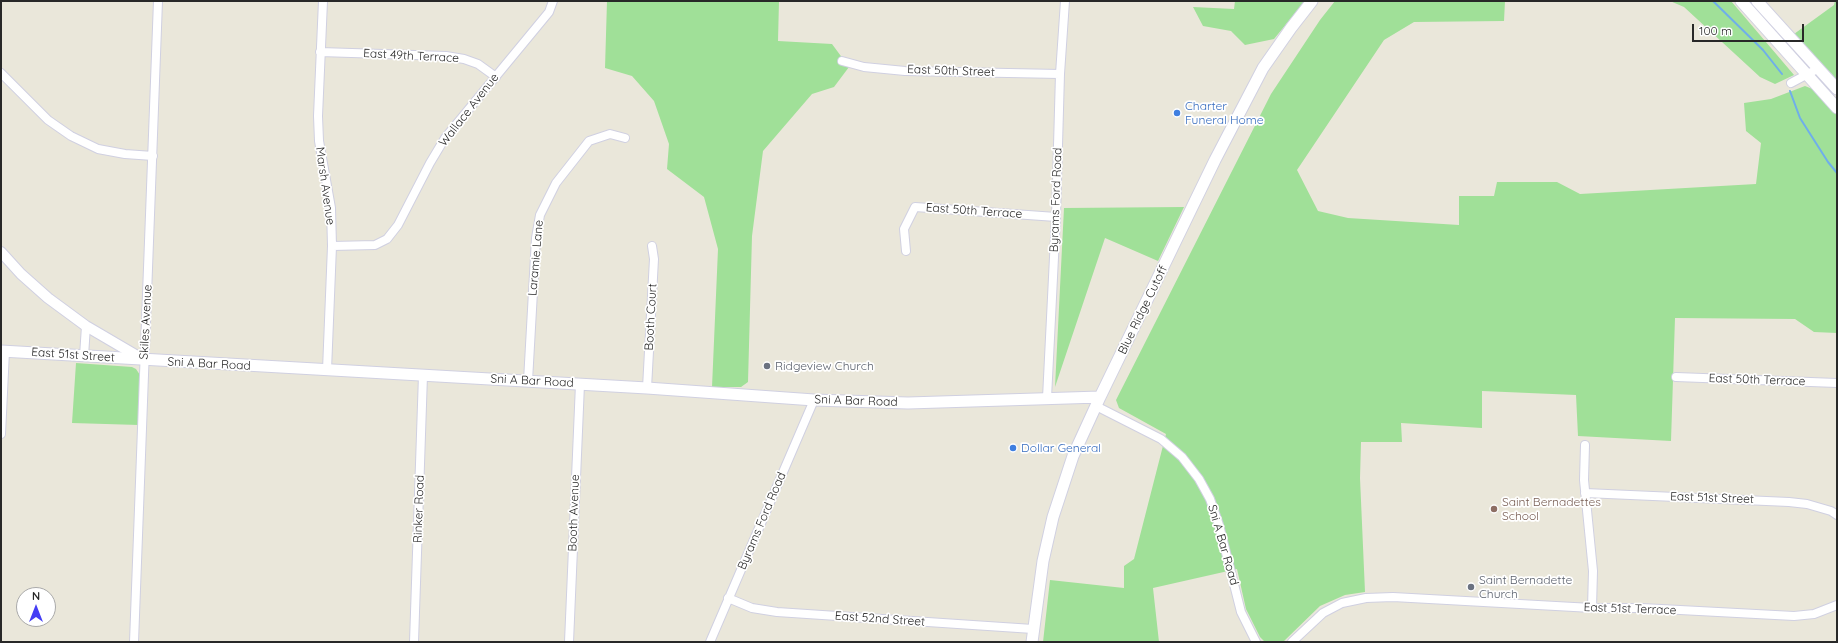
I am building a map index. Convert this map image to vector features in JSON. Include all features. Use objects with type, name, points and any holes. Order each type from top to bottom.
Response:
[{"type":"main road","name":"Blue Ridge Cutoff","points":[[1032,642],[1043,561],[1053,517],[1073,456],[1215,160],[1263,68],[1312,1]]},
{"type":"main road","points":[[1741,1],[1837,108]]},
{"type":"main road","points":[[1757,1],[1837,89]]},
{"type":"main road","name":"East 51st Street","points":[[3,351],[144,360]]},
{"type":"main road","name":"Sni A Bar Road","points":[[144,360],[647,388],[814,400],[908,403],[1047,398],[1098,402]]},
{"type":"street","name":"Skiles Avenue","points":[[134,642],[158,1]]},
{"type":"street","name":"Marsh Avenue","points":[[323,1],[318,129],[331,208],[332,246],[327,370]]},
{"type":"street","name":"Wallace Avenue","points":[[332,246],[375,245],[387,239],[398,225],[430,163],[445,138],[549,12],[553,1]]},
{"type":"street","name":"Byrams Ford Road","points":[[1047,398],[1056,217],[1060,74],[1065,1]]},
{"type":"street","name":"East 49th Terrace","points":[[320,52],[446,56],[464,59],[478,64],[496,77]]},
{"type":"street","name":"East 50th Street","points":[[842,61],[864,67],[905,71],[1060,74]]},
{"type":"street","points":[[1791,83],[1819,68]]},
{"type":"street","points":[[1,73],[48,120],[71,136],[98,149],[125,154],[153,156]]},
{"type":"street","name":"Laramie Lane","points":[[528,381],[536,238],[540,215],[556,183],[590,141],[610,134],[625,138]]},
{"type":"street","name":"East 50th Terrace","points":[[906,252],[904,229],[915,207],[1056,217]]},
{"type":"street","name":"Booth Court","points":[[647,388],[654,259],[652,246]]},
{"type":"street","name":"Sni A Bar Road","points":[[1,252],[21,274],[48,298],[86,326],[144,360]]},
{"type":"street","points":[[84,356],[86,326]]},
{"type":"street","points":[[1,434],[3,351]]},
{"type":"street","name":"Rinker Road","points":[[414,642],[423,376]]},
{"type":"street","name":"East 50th Terrace","points":[[1676,378],[1837,383]]},
{"type":"street","name":"Booth Avenue","points":[[569,642],[580,384]]},
{"type":"street","name":"Byrams Ford Road","points":[[710,642],[814,400]]},
{"type":"street","name":"Sni A Bar Road","points":[[1098,402],[1161,439],[1182,457],[1199,479],[1210,498],[1219,525],[1241,612],[1256,642]]},
{"type":"street","points":[[1585,445],[1585,493],[1593,571],[1592,608]]},
{"type":"street","name":"East 51st Street","points":[[1585,493],[1789,502],[1807,504],[1831,511],[1837,515]]},
{"type":"street","name":"East 51st Terrace","points":[[1292,642],[1323,613],[1342,603],[1366,598],[1393,597],[1592,608],[1642,608],[1794,616],[1814,614],[1837,605]]},
{"type":"street","name":"East 52nd Street","points":[[728,598],[752,608],[777,612],[1033,629]]},
{"type":"green space","points":[[607,1],[779,1],[778,41],[832,44],[849,67],[834,87],[812,94],[763,151],[752,236],[748,382],[741,387],[712,387],[718,249],[704,197],[667,169],[669,144],[654,101],[632,76],[605,68]]},
{"type":"green space","points":[[1235,1],[1305,1],[1274,39],[1245,45],[1231,31],[1203,26],[1193,7],[1234,9]]},
{"type":"green space","points":[[1335,1],[1505,1],[1504,21],[1414,22],[1384,40],[1297,170],[1318,211],[1348,218],[1459,225],[1459,196],[1494,196],[1497,182],[1557,182],[1580,194],[1756,184],[1761,143],[1746,131],[1744,103],[1771,99],[1805,86],[1815,90],[1837,115],[1837,333],[1814,332],[1795,319],[1675,318],[1671,441],[1578,436],[1576,395],[1482,391],[1482,428],[1401,423],[1402,442],[1361,442],[1360,478],[1365,592],[1345,595],[1320,606],[1283,642],[1265,642],[1260,637],[1246,609],[1237,569],[1153,588],[1159,642],[1043,642],[1050,580],[1124,588],[1124,566],[1134,559],[1166,434],[1119,408],[1116,400],[1271,94],[1320,20]]},
{"type":"green space","points":[[1670,1],[1731,1],[1794,75],[1775,84],[1760,77],[1684,7]]},
{"type":"green space","points":[[1835,1],[1837,1],[1837,80],[1794,34],[1834,5]]},
{"type":"green space","points":[[1184,207],[1158,261],[1105,238],[1055,387],[1064,208]]},
{"type":"green space","points":[[76,363],[132,367],[136,369],[140,375],[139,425],[72,423]]},
{"type":"waterway","points":[[1713,1],[1763,50],[1782,74]]},
{"type":"waterway","points":[[1790,91],[1800,118],[1828,162],[1837,173]]},
{"type":"place","name":"Charter Funeral Home","points":[[1177,113]]},
{"type":"place","name":"Ridgeview Church","points":[[767,366]]},
{"type":"place","name":"Dollar General","points":[[1013,448]]},
{"type":"place","name":"Saint Bernadettes School","points":[[1494,509]]},
{"type":"place","name":"Saint Bernadette Church","points":[[1471,587]]}]
